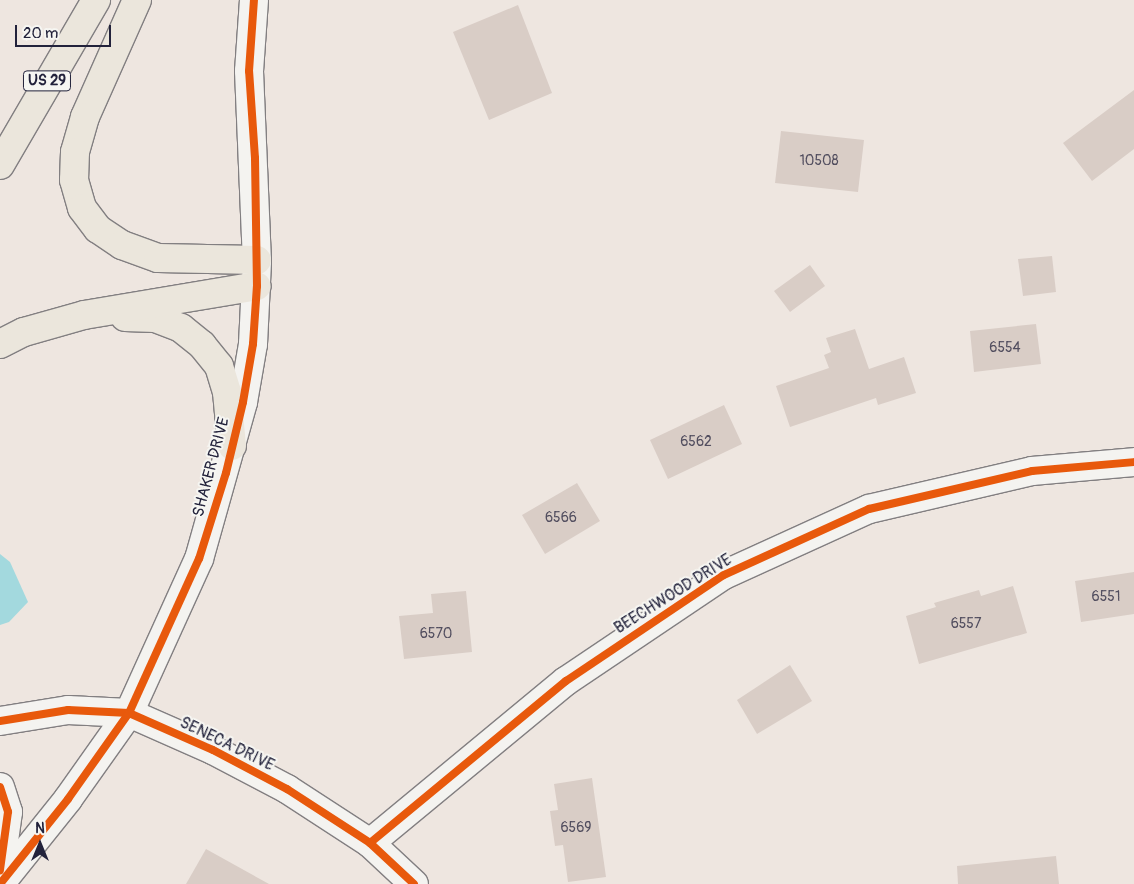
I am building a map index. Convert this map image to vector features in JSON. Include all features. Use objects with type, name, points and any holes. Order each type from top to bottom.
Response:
[{"type":"highway","name":"US 29","points":[[0,164],[96,0]]},
{"type":"highway","points":[[137,0],[85,117],[75,152],[74,180],[82,208],[98,229],[114,240],[158,258],[257,273]]},
{"type":"highway","points":[[0,344],[24,332],[84,315],[257,273]]},
{"type":"highway","points":[[84,315],[155,318],[181,328],[202,345],[219,366],[226,392],[232,446]]},
{"type":"street","name":"SHAKER DRIVE","points":[[0,884],[68,800],[129,713],[200,558],[232,446],[253,344],[257,273],[249,71],[254,0]]},
{"type":"street","name":"BEECHWOOD DRIVE","points":[[370,843],[566,681],[724,575],[869,509],[1032,471],[1134,462]]},
{"type":"street","name":"SENECA DRIVE","points":[[0,720],[68,710],[129,713],[213,750],[287,789],[370,843],[414,884]]},
{"type":"street","points":[[0,787],[8,812],[0,870]]},
{"type":"water","points":[[0,554],[10,562],[28,602],[9,622],[0,625]]},
{"type":"building","points":[[518,5],[552,93],[489,120],[453,32]]},
{"type":"building","points":[[1134,90],[1134,149],[1092,181],[1063,143]]},
{"type":"building","points":[[781,131],[864,140],[858,192],[775,183]]},
{"type":"building","points":[[1052,256],[1056,292],[1023,296],[1018,259]]},
{"type":"building","points":[[810,265],[825,286],[790,312],[774,291]]},
{"type":"building","points":[[1036,324],[1041,364],[974,372],[970,331]]},
{"type":"building","points":[[855,329],[869,369],[904,357],[916,393],[878,405],[876,398],[790,427],[776,386],[829,368],[824,355],[831,352],[826,338]]},
{"type":"building","points":[[724,405],[742,444],[668,479],[650,440]]},
{"type":"building","points":[[577,483],[600,521],[545,554],[522,515]]},
{"type":"building","points":[[1134,572],[1134,614],[1081,622],[1075,581]]},
{"type":"building","points":[[1013,586],[1027,633],[919,664],[906,616],[936,607],[934,603],[979,590],[981,596]]},
{"type":"building","points":[[466,591],[472,652],[404,659],[399,616],[433,613],[431,594]]},
{"type":"building","points":[[790,665],[812,701],[757,734],[737,700]]},
{"type":"building","points":[[592,778],[606,877],[568,882],[563,845],[555,846],[550,811],[558,810],[554,784]]},
{"type":"building","points":[[206,849],[269,884],[186,884]]},
{"type":"building","points":[[1056,856],[1059,884],[958,884],[957,866]]},
{"type":"cycle path","points":[[0,884],[68,799],[129,713],[199,559],[226,473],[243,402],[253,344],[257,286],[255,158],[249,71],[254,0]]},
{"type":"cycle path","points":[[370,843],[566,681],[724,575],[869,509],[1032,471],[1134,462]]},
{"type":"cycle path","points":[[0,721],[68,710],[129,713],[213,750],[287,789],[370,843],[414,884]]},
{"type":"cycle path","points":[[0,787],[8,812],[0,870]]}]
